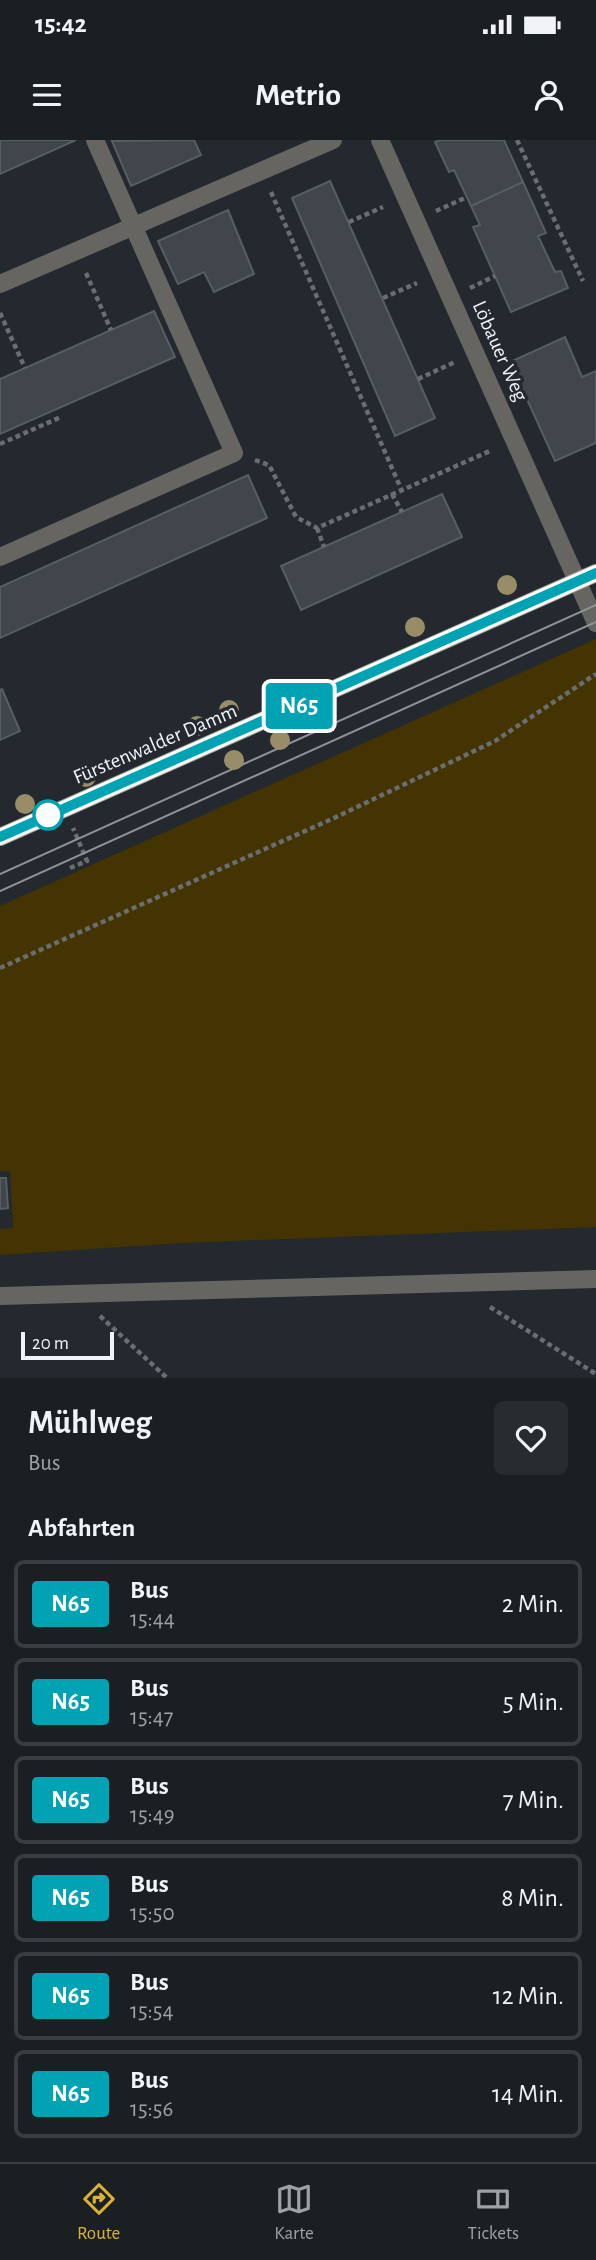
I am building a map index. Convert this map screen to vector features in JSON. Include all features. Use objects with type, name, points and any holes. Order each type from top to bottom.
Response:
[{"type":"main road","name":"Fürstenwalder Damm","points":[[0,837],[596,573]]},
{"type":"street","points":[[0,557],[234,453],[95,140]]},
{"type":"street","points":[[0,284],[333,140]]},
{"type":"street","name":"Löbauer Weg","points":[[380,140],[596,623]]},
{"type":"street","points":[[0,1296],[596,1279]]},
{"type":"path","points":[[517,140],[583,281]]},
{"type":"path","points":[[262,171],[402,491]]},
{"type":"path","points":[[349,222],[406,197]]},
{"type":"path","points":[[416,220],[467,197]]},
{"type":"path","points":[[75,251],[111,330]]},
{"type":"path","points":[[383,299],[439,272]]},
{"type":"path","points":[[0,313],[25,368]]},
{"type":"path","points":[[418,379],[475,352]]},
{"type":"path","points":[[0,444],[61,417]]},
{"type":"path","points":[[317,528],[515,440]]},
{"type":"path","points":[[234,453],[269,465],[296,517],[317,528],[324,547]]},
{"type":"path","points":[[392,494],[402,512]]},
{"type":"path","points":[[0,968],[334,818],[495,741],[596,674]]},
{"type":"path","points":[[64,808],[88,861],[71,868]]},
{"type":"path","points":[[452,1283],[596,1374]]},
{"type":"path","points":[[98,1294],[100,1318],[167,1378]]},
{"type":"shaded area","points":[[596,639],[596,1227],[181,1243],[0,1255],[0,1229],[13,1228],[10,1172],[0,1171],[0,906]]},
{"type":"building","points":[[0,140],[76,140],[0,174]]},
{"type":"building","points":[[194,140],[201,155],[131,186],[112,141]]},
{"type":"building","points":[[504,140],[523,182],[471,206],[454,170],[449,172],[435,142]]},
{"type":"building","points":[[330,181],[435,418],[395,436],[292,198]]},
{"type":"building","points":[[523,182],[546,233],[538,236],[555,272],[561,271],[568,288],[511,312],[473,227],[480,225],[471,206]]},
{"type":"building","points":[[228,210],[254,274],[214,292],[204,272],[178,284],[158,241]]},
{"type":"building","points":[[154,311],[175,357],[0,434],[0,379]]},
{"type":"building","points":[[565,337],[582,377],[596,371],[596,443],[555,461],[510,362]]},
{"type":"building","points":[[248,475],[267,518],[0,638],[0,587]]},
{"type":"building","points":[[442,494],[462,537],[301,610],[281,566]]},
{"type":"building","points":[[2,689],[20,731],[0,740],[0,690]]},
{"type":"building","points":[[0,1178],[6,1178],[8,1208],[0,1209]]},
{"type":"tram line","points":[[0,874],[596,605]]},
{"type":"tram line","points":[[0,891],[596,622]]},
{"type":"bus line","name":"N65","points":[[0,837],[596,573]]}]
